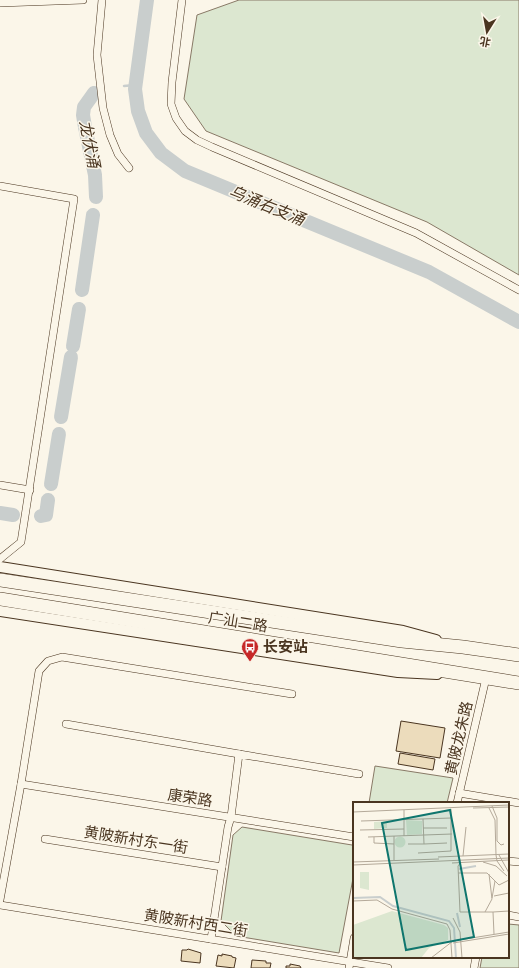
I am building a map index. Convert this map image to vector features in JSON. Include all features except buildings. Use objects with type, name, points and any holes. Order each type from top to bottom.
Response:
[{"type":"highway","name":"广汕二路","points":[[0,580],[402,641],[463,646],[519,655]]},
{"type":"highway","name":"广汕二路","points":[[0,599],[519,683]]},
{"type":"street","points":[[0,3],[83,0]]},
{"type":"street","points":[[102,0],[97,55],[103,108],[110,134],[118,154],[129,168]]},
{"type":"street","points":[[182,0],[172,82],[171,104],[176,118],[185,131],[197,140],[212,147],[416,233],[519,290]]},
{"type":"street","points":[[0,186],[74,199],[21,542],[0,559]]},
{"type":"street","points":[[0,485],[30,490]]},
{"type":"street","points":[[0,566],[403,631],[463,646]]},
{"type":"street","points":[[0,611],[398,672],[486,678]]},
{"type":"street","points":[[0,900],[21,784],[39,671],[48,661],[62,657],[292,694]]},
{"type":"street","name":"黄陂龙朱路","points":[[457,802],[486,678]]},
{"type":"street","points":[[66,724],[359,774]]},
{"type":"street","points":[[211,939],[240,754]]},
{"type":"street","name":"康荣路","points":[[21,784],[353,838]]},
{"type":"street","points":[[459,793],[519,803]]},
{"type":"street","name":"黄陂新村东一街","points":[[46,839],[222,867]]},
{"type":"street","points":[[509,861],[519,862]]},
{"type":"street","name":"黄陂新村西二街","points":[[0,906],[211,939],[349,965],[388,968]]},
{"type":"street","points":[[509,915],[519,917]]},
{"type":"street","points":[[349,965],[353,943]]},
{"type":"street","points":[[474,968],[476,958]]},
{"type":"green space","points":[[239,0],[519,0],[519,275],[427,222],[206,131],[184,99],[197,15]]},
{"type":"green space","points":[[375,766],[453,778],[447,802],[369,802]]},
{"type":"green space","points":[[242,827],[353,846],[353,878],[339,953],[236,936],[221,921],[233,835]]},
{"type":"green space","points":[[509,924],[519,925],[519,968],[480,968],[482,958],[509,958]]},
{"type":"waterway","name":"乌涌右支涌","points":[[147,0],[135,89],[138,111],[146,133],[161,153],[185,171],[429,272],[519,322]]},
{"type":"waterway","points":[[124,86],[135,85]]},
{"type":"waterway","name":"龙伏涌","points":[[94,93],[84,107],[83,115],[95,175],[96,197]]},
{"type":"waterway","name":"龙伏涌","points":[[82,290],[93,215]]},
{"type":"waterway","name":"龙伏涌","points":[[73,346],[79,309]]},
{"type":"waterway","name":"龙伏涌","points":[[61,417],[71,357]]},
{"type":"waterway","name":"龙伏涌","points":[[51,484],[59,434]]},
{"type":"waterway","name":"龙伏涌","points":[[41,516],[46,515],[48,500]]},
{"type":"waterway","name":"龙伏涌","points":[[0,513],[13,515]]},
{"type":"place","name":"长安站","points":[[250,662]]}]
